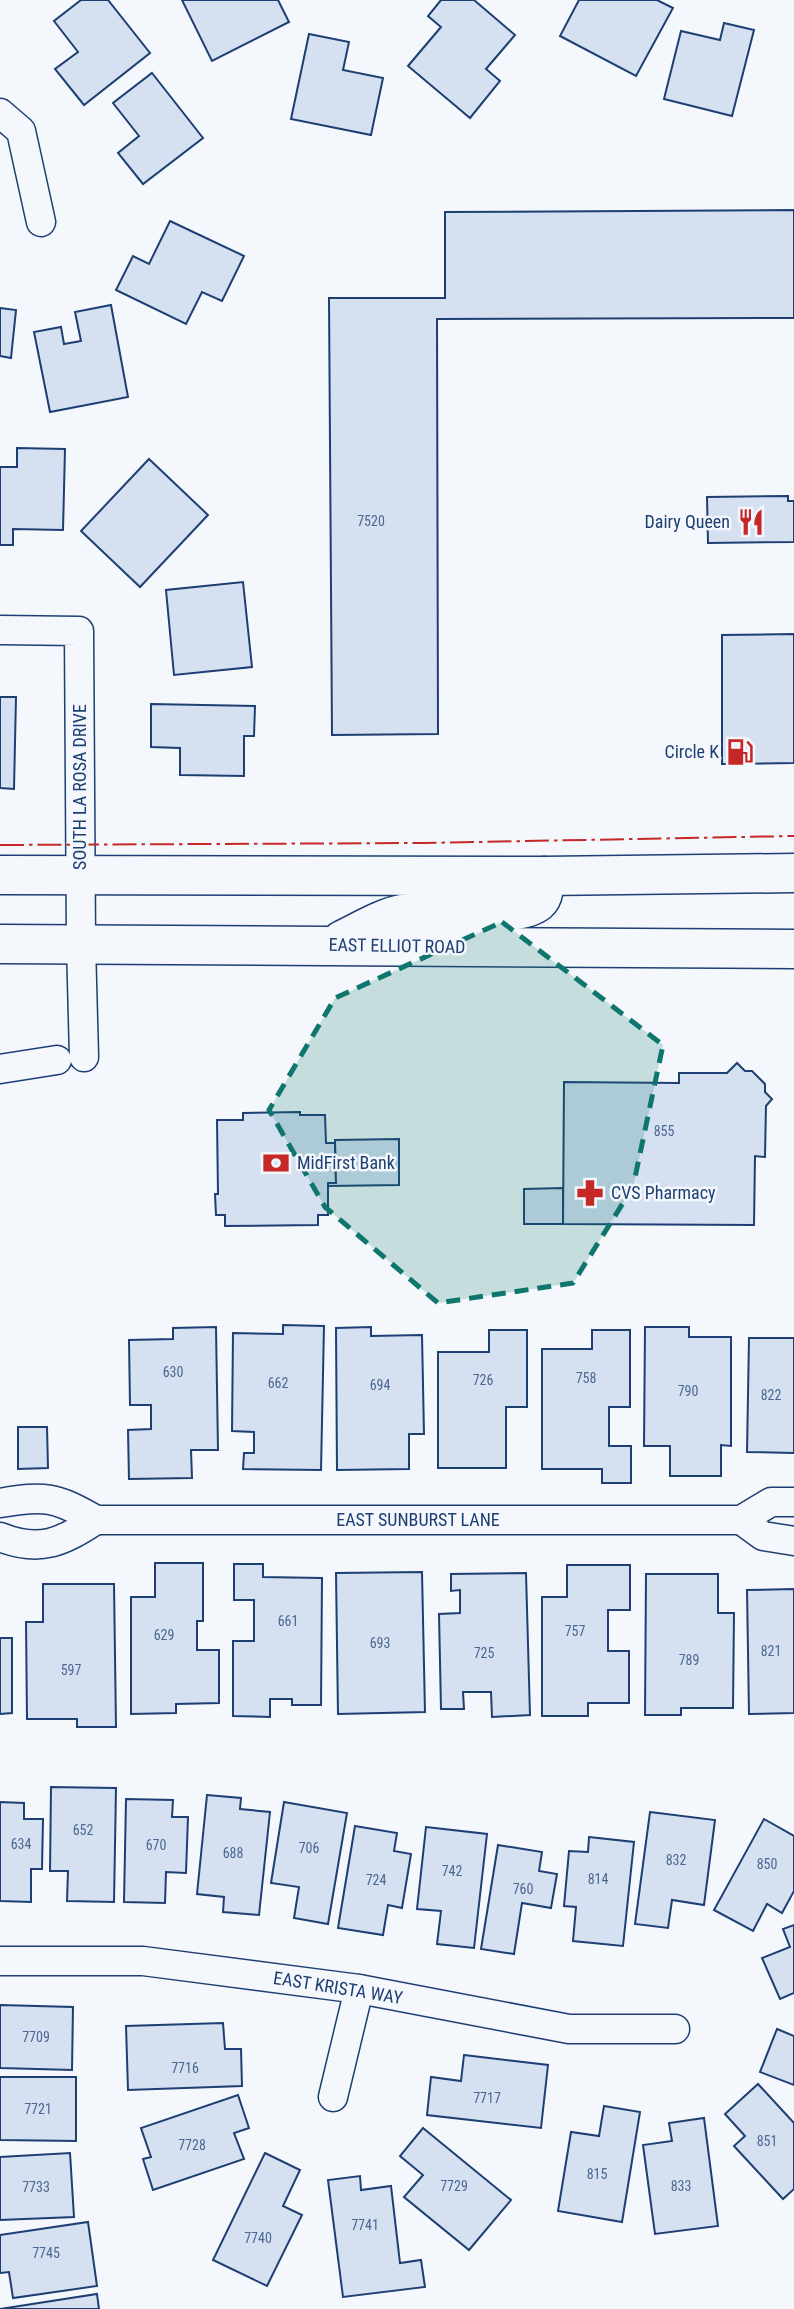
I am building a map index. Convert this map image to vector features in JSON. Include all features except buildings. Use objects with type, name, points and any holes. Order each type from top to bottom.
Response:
[{"type":"main road","points":[[0,875],[544,876],[794,873]]},
{"type":"main road","points":[[330,945],[402,914],[501,911],[537,903],[543,895],[544,876]]},
{"type":"main road","name":"EAST ELLIOT ROAD","points":[[0,944],[794,949]]},
{"type":"street","points":[[0,113],[21,131],[41,222]]},
{"type":"street","name":"SOUTH LA ROSA DRIVE","points":[[0,630],[79,631],[81,875],[81,944],[71,1058],[0,1069]]},
{"type":"street","points":[[0,1503],[32,1497],[66,1502],[96,1520],[66,1539],[35,1546],[0,1537]]},
{"type":"street","points":[[794,1502],[771,1502],[741,1520],[763,1536],[794,1541]]},
{"type":"street","name":"EAST SUNBURST LANE","points":[[96,1520],[741,1520]]},
{"type":"street","name":"EAST KRISTA WAY","points":[[0,1961],[143,1961],[359,1989],[569,2029],[675,2029]]},
{"type":"street","points":[[333,2097],[359,1989]]},
{"type":"highlighted area","points":[[502,922],[663,1045],[633,1187],[573,1283],[438,1303],[325,1207],[269,1110],[335,998]]},
{"type":"power","points":[[0,845],[423,843],[794,836]]},
{"type":"place","name":"Dairy Queen","points":[[751,522]]},
{"type":"place","name":"Circle K","points":[[740,752]]},
{"type":"place","name":"MidFirst Bank","points":[[276,1163]]},
{"type":"place","name":"CVS Pharmacy","points":[[590,1193]]}]
